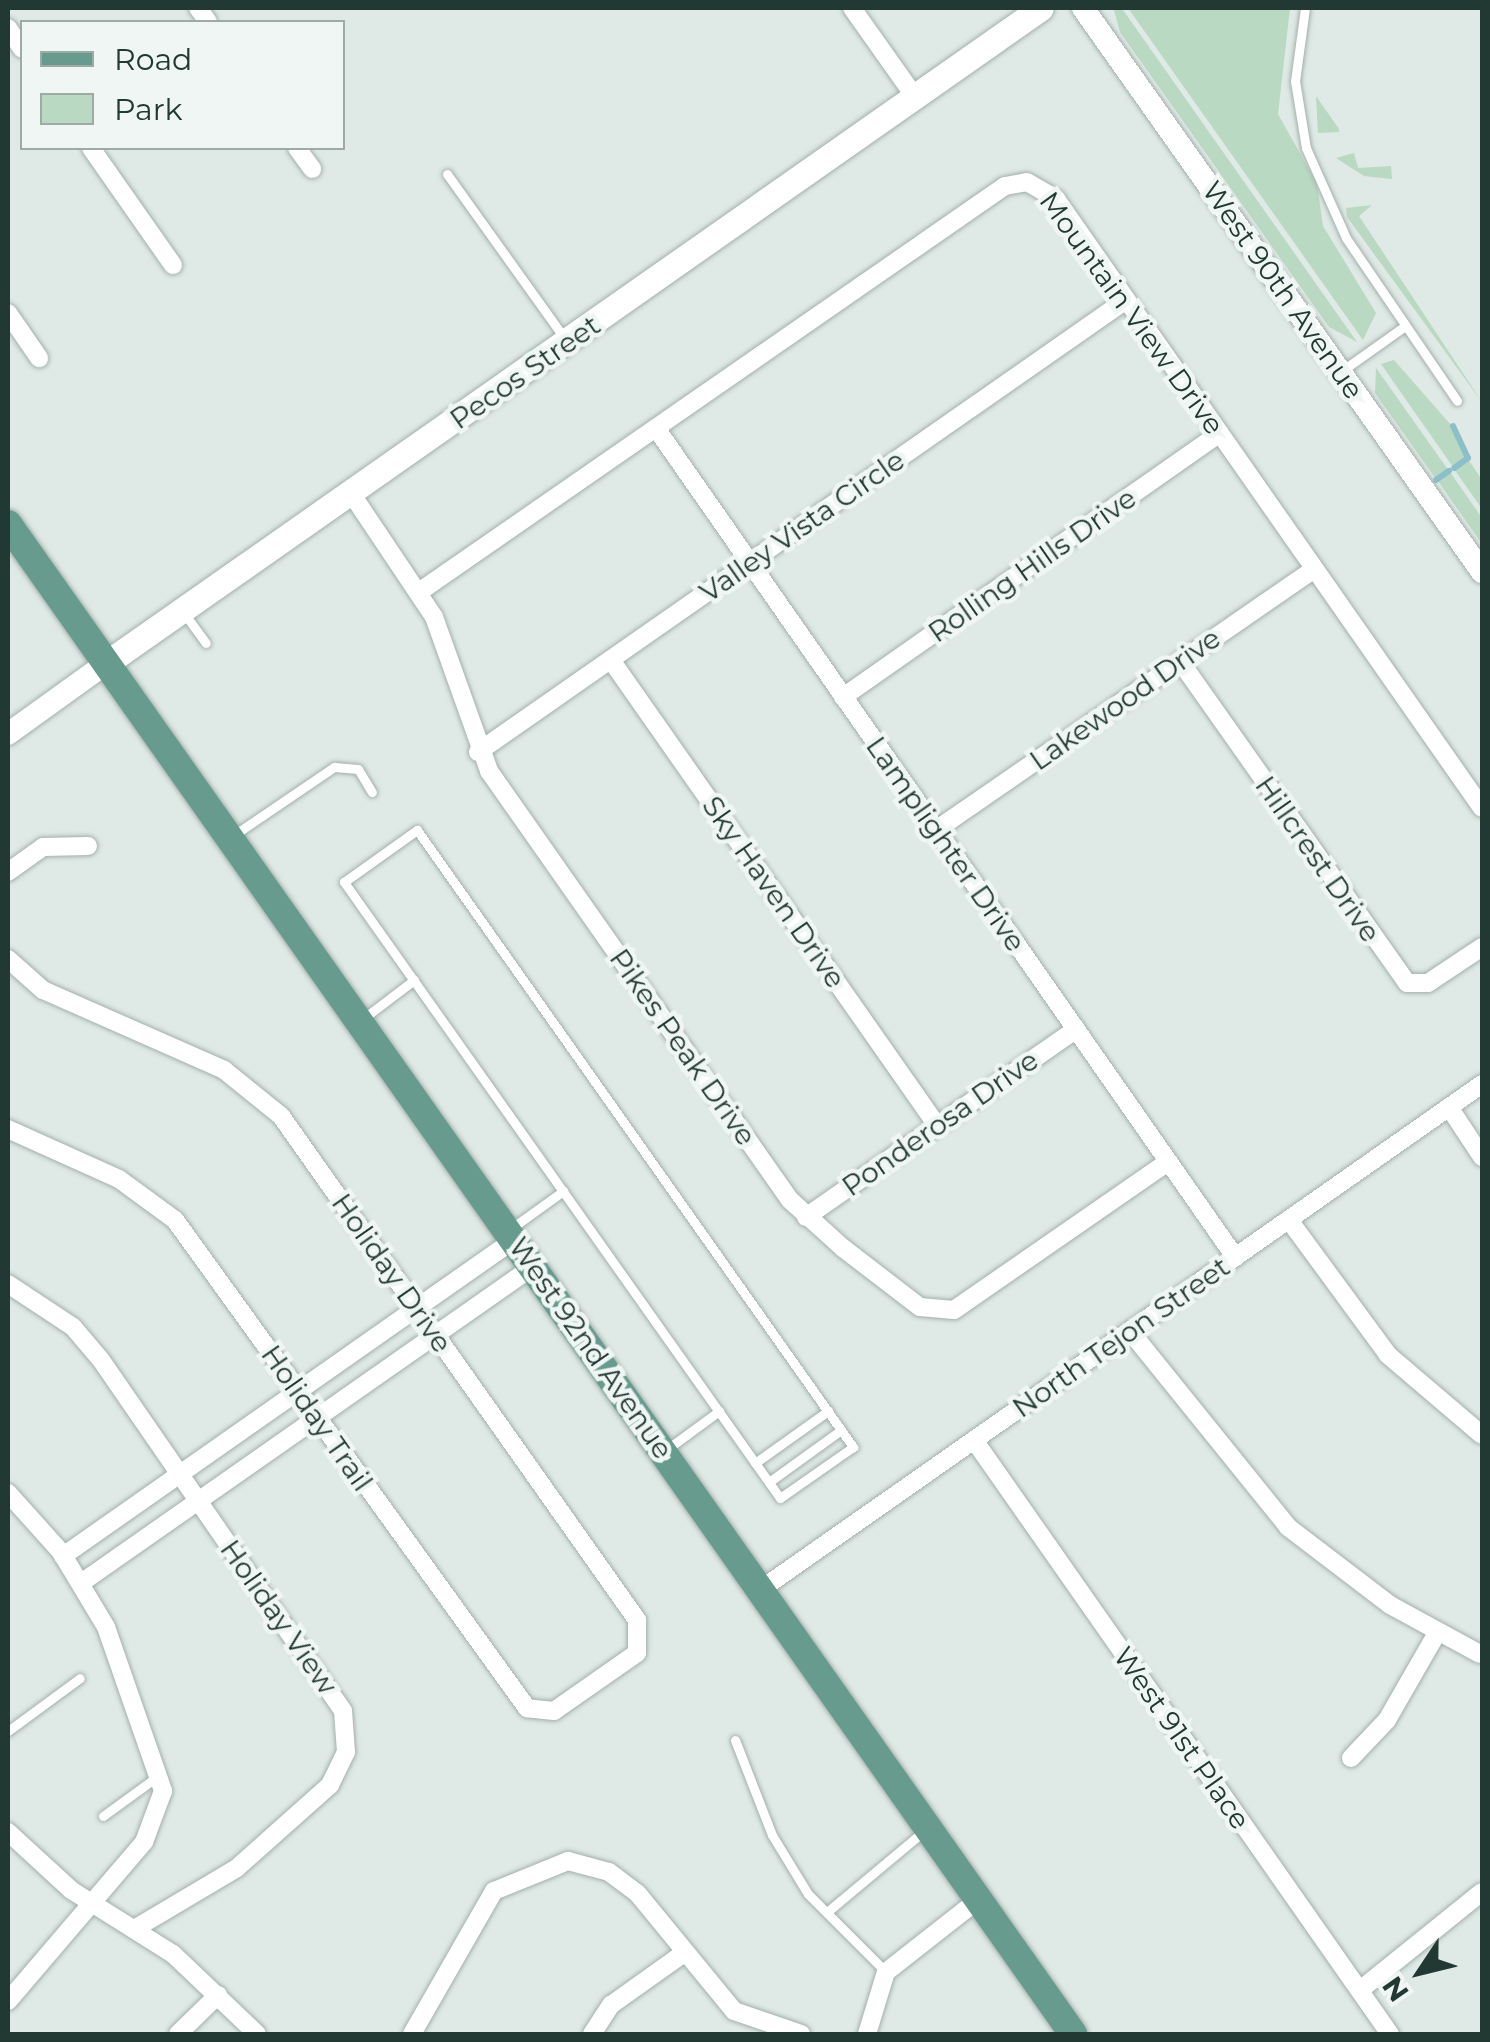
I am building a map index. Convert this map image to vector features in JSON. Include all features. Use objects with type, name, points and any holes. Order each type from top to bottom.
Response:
[{"type":"main road","name":"Pecos Street","points":[[108,662],[1041,8]]},
{"type":"main road","name":"West 92nd Avenue","points":[[8,524],[1073,2034]]},
{"type":"street","points":[[852,8],[915,97]]},
{"type":"street","name":"West 90th Avenue","points":[[1083,8],[1482,572]]},
{"type":"street","points":[[93,150],[174,265]]},
{"type":"street","points":[[298,150],[312,169]]},
{"type":"street","name":"Mountain View Drive","points":[[419,592],[658,431],[1012,183],[1047,188],[1482,808]]},
{"type":"street","name":"Valley Vista Circle","points":[[478,752],[1126,300]]},
{"type":"street","points":[[8,313],[40,358]]},
{"type":"street","name":"Lamplighter Drive","points":[[658,431],[1235,1257]]},
{"type":"street","name":"Rolling Hills Drive","points":[[844,697],[1220,433]]},
{"type":"street","name":"Pikes Peak Drive","points":[[351,493],[419,592],[455,668],[478,752],[806,1217],[920,1307],[942,1313],[1168,1162]]},
{"type":"street","name":"Lakewood Drive","points":[[936,830],[1314,568]]},
{"type":"street","name":"Sky Haven Drive","points":[[611,660],[936,1124]]},
{"type":"street","name":"Pecos Street","points":[[8,734],[108,662]]},
{"type":"street","name":"Hillcrest Drive","points":[[1180,662],[1407,983],[1428,983],[1482,946]]},
{"type":"street","points":[[8,872],[43,847],[88,846]]},
{"type":"street","name":"Holiday Drive","points":[[8,958],[42,990],[224,1070],[265,1099],[637,1620],[637,1652],[594,1684]]},
{"type":"street","name":"Ponderosa Drive","points":[[806,1217],[1076,1029]]},
{"type":"street","name":"North Tejon Street","points":[[760,1590],[1482,1084]]},
{"type":"street","points":[[1449,1107],[1482,1157]]},
{"type":"street","name":"Holiday Trail","points":[[8,1130],[164,1211],[298,1391],[514,1698],[548,1714],[594,1684]]},
{"type":"street","points":[[1288,1220],[1388,1355],[1482,1435]]},
{"type":"street","points":[[63,1556],[416,1308],[512,1234]]},
{"type":"street","points":[[81,1583],[534,1266]]},
{"type":"street","name":"Holiday View","points":[[8,1284],[87,1342],[337,1699],[346,1752],[330,1786],[251,1856],[177,1911],[136,1928]]},
{"type":"street","points":[[1130,1331],[1288,1527],[1437,1633],[1480,1654]]},
{"type":"street","name":"West 91st Place","points":[[974,1440],[1390,2034]]},
{"type":"street","points":[[8,1493],[63,1556],[81,1583],[131,1681],[161,1774],[158,1819],[92,1904],[8,2001]]},
{"type":"street","points":[[1351,1758],[1387,1720],[1437,1633]]},
{"type":"street","points":[[8,1832],[92,1904],[136,1928],[218,1995],[257,2034]]},
{"type":"street","points":[[412,2034],[494,1890],[527,1870],[568,1861],[609,1872],[638,1894],[681,1955],[734,2012],[801,2034]]},
{"type":"street","points":[[1360,1990],[1482,1892]]},
{"type":"street","points":[[868,2034],[886,1972],[978,1900]]},
{"type":"street","points":[[592,2034],[611,2006],[681,1955]]},
{"type":"street","points":[[178,2034],[218,1995]]},
{"type":"lane","points":[[1305,8],[1294,82],[1299,129],[1346,238],[1457,401]]},
{"type":"lane","points":[[447,174],[568,342]]},
{"type":"lane","points":[[1340,371],[1405,326]]},
{"type":"lane","points":[[183,610],[206,643]]},
{"type":"lane","points":[[231,837],[334,767],[358,768],[372,792]]},
{"type":"lane","points":[[417,830],[853,1446],[780,1498],[414,980],[344,882],[417,830]]},
{"type":"lane","points":[[361,1021],[414,980]]},
{"type":"lane","points":[[512,1234],[563,1191]]},
{"type":"lane","points":[[664,1452],[718,1411]]},
{"type":"lane","points":[[755,1462],[828,1411]]},
{"type":"lane","points":[[769,1482],[841,1430]]},
{"type":"lane","points":[[8,1731],[80,1678]]},
{"type":"lane","points":[[736,1740],[772,1835],[828,1912],[886,1972]]},
{"type":"lane","points":[[103,1816],[161,1774]]},
{"type":"lane","points":[[828,1912],[928,1828]]},
{"type":"green space","points":[[1128,8],[1290,8],[1278,114],[1317,184],[1323,226],[1376,313],[1363,340]]},
{"type":"green space","points":[[1114,10],[1123,10],[1357,342],[1329,327],[1120,32]]},
{"type":"green space","points":[[1316,96],[1339,129],[1339,132],[1318,133]]},
{"type":"green space","points":[[1354,153],[1358,168],[1391,166],[1392,179],[1364,176],[1336,158]]},
{"type":"green space","points":[[1372,205],[1359,216],[1482,402],[1347,217],[1346,208]]},
{"type":"green space","points":[[1394,360],[1451,425],[1466,457],[1453,467],[1381,364]]},
{"type":"green space","points":[[1376,368],[1449,471],[1436,479],[1375,393]]},
{"type":"green space","points":[[1468,459],[1482,480],[1482,509],[1454,469]]},
{"type":"green space","points":[[1450,472],[1482,518],[1482,544],[1438,481]]},
{"type":"waterway","points":[[1453,426],[1468,458],[1454,468]]},
{"type":"waterway","points":[[1436,480],[1449,471]]}]
